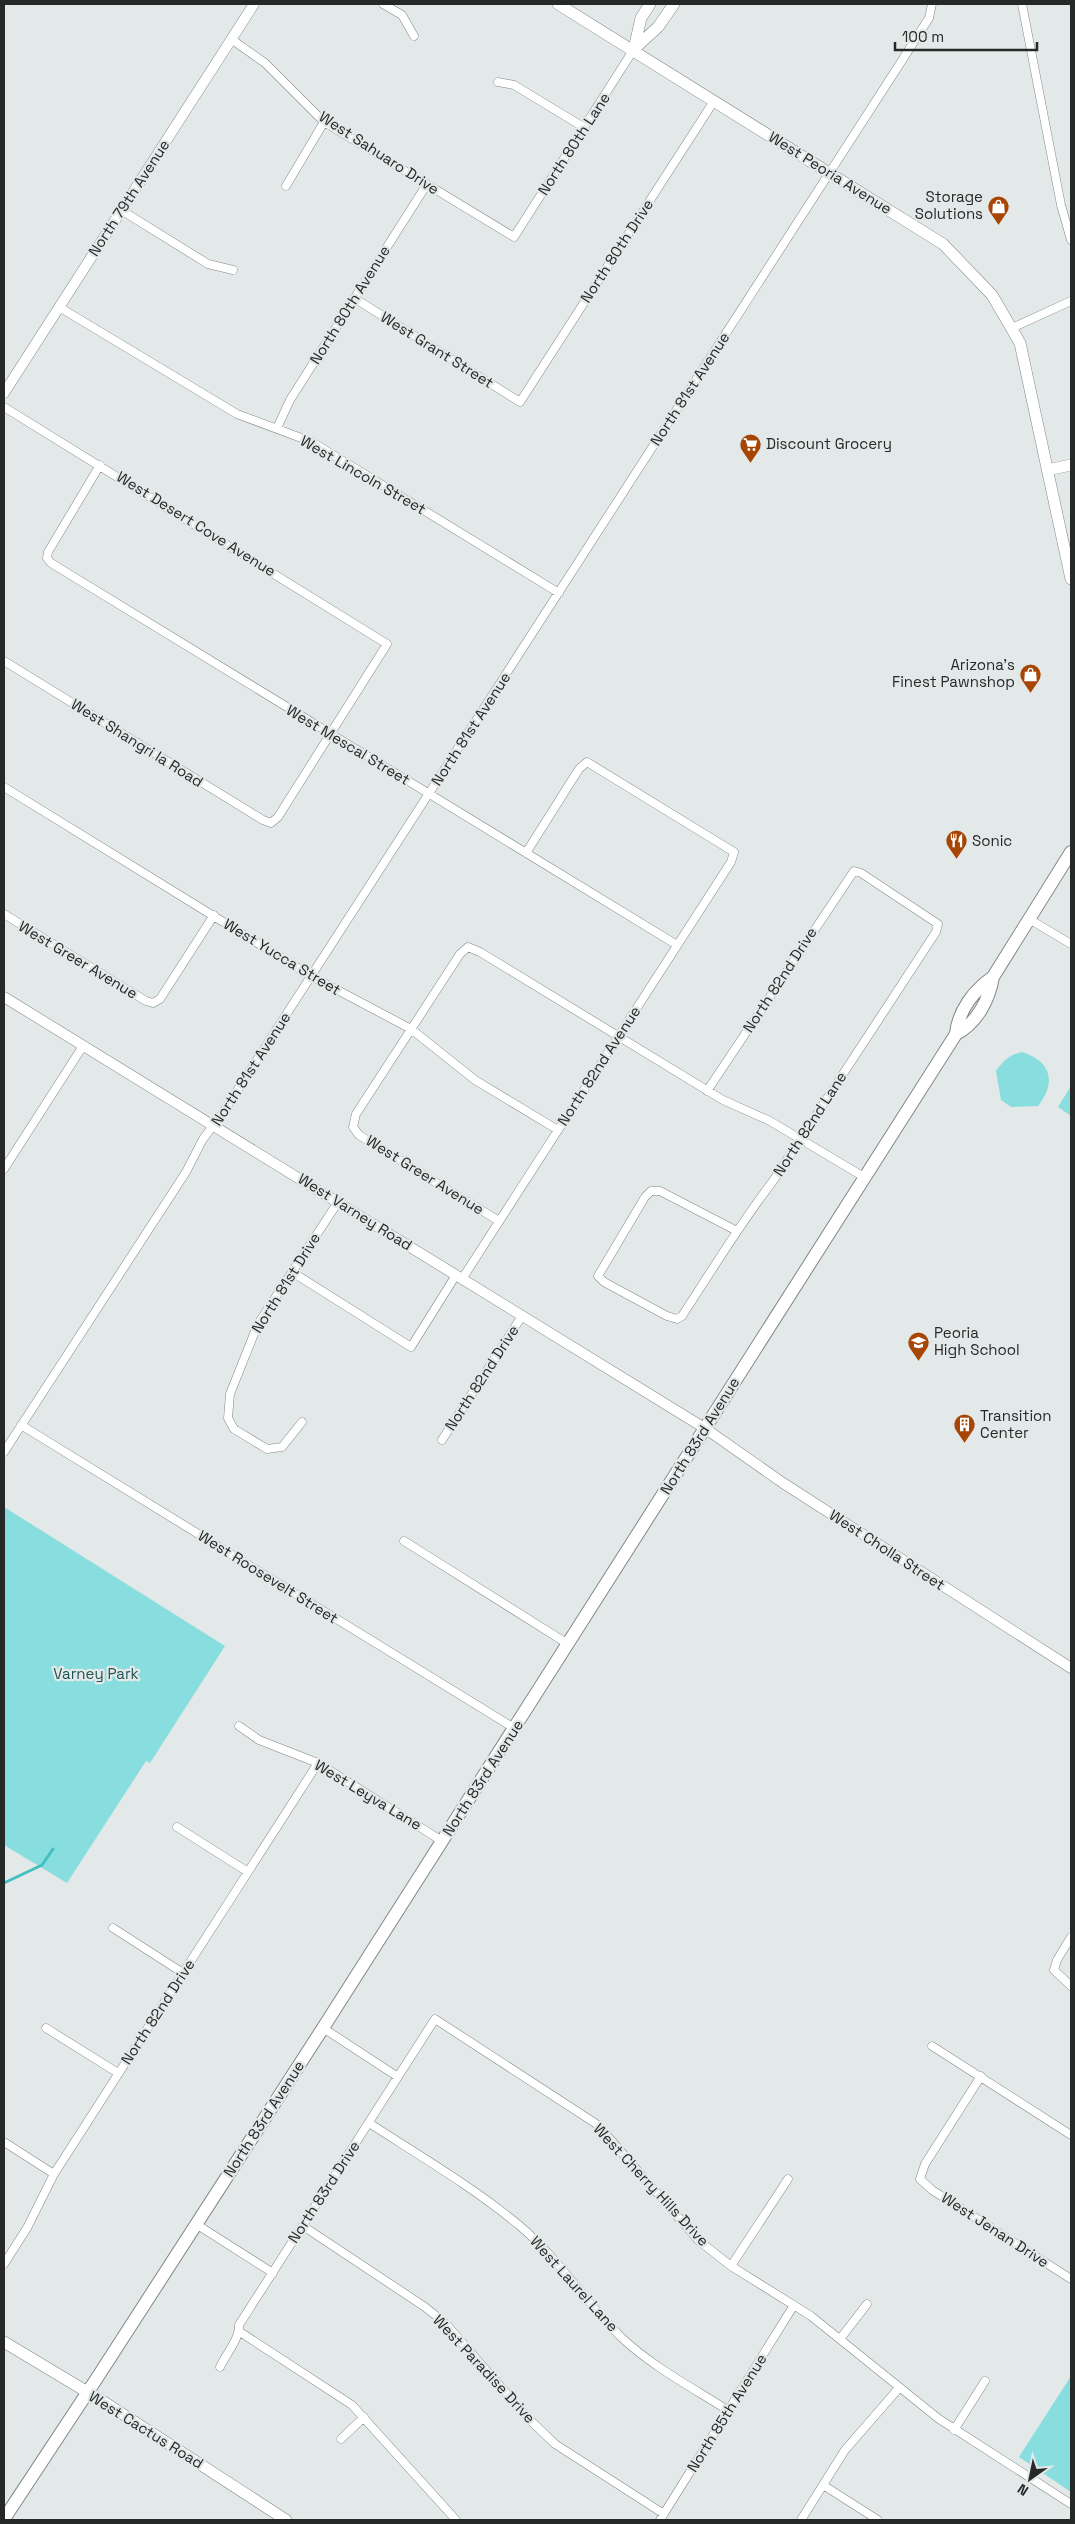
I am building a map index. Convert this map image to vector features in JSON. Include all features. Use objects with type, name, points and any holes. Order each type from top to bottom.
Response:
[{"type":"main road","name":"West Peoria Avenue","points":[[558,4],[634,49],[829,174],[943,244],[983,284],[1001,307],[1022,351],[1071,579]]},
{"type":"main road","points":[[634,49],[641,18],[650,4]]},
{"type":"main road","points":[[634,49],[658,27],[674,4]]},
{"type":"main road","points":[[1047,470],[1071,465]]},
{"type":"main road","name":"North 83rd Avenue","points":[[4,2518],[88,2393],[323,2028],[956,1034],[969,1027],[990,994],[993,977],[1071,852]]},
{"type":"main road","name":"West Cactus Road","points":[[4,2342],[88,2393],[286,2520]]},
{"type":"street","name":"North 79th Avenue","points":[[4,392],[254,4]]},
{"type":"street","points":[[383,4],[402,15],[414,36]]},
{"type":"street","name":"North 81st Avenue","points":[[4,1452],[186,1172],[203,1139],[214,1126],[929,18],[932,4]]},
{"type":"street","points":[[1022,4],[1061,205],[1071,240]]},
{"type":"street","name":"West Sahuaro Drive","points":[[231,40],[265,63],[324,122],[514,237]]},
{"type":"street","name":"North 80th Lane","points":[[514,237],[634,49]]},
{"type":"street","points":[[498,82],[514,85],[585,128]]},
{"type":"street","name":"North 80th Drive","points":[[520,402],[714,100]]},
{"type":"street","points":[[286,186],[324,122]]},
{"type":"street","name":"North 80th Avenue","points":[[277,428],[290,400],[427,184]]},
{"type":"street","points":[[121,210],[208,264],[233,270]]},
{"type":"street","name":"West Grant Street","points":[[354,298],[520,402]]},
{"type":"street","points":[[1012,328],[1071,301]]},
{"type":"street","name":"West Lincoln Street","points":[[59,307],[237,414],[312,442],[558,593]]},
{"type":"street","name":"West Desert Cove Avenue","points":[[4,407],[387,644],[331,734]]},
{"type":"street","name":"West Mescal Street","points":[[100,465],[48,552],[47,558],[677,945]]},
{"type":"street","name":"West Shangri la Road","points":[[4,660],[263,820],[271,823],[278,817],[331,734]]},
{"type":"street","name":"North 82nd Avenue","points":[[292,1272],[411,1346],[499,1222],[731,862],[734,852],[587,762],[579,769],[526,853]]},
{"type":"street","name":"West Yucca Street","points":[[4,787],[311,976],[411,1029],[475,1080],[558,1130]]},
{"type":"street","name":"North 82nd Drive","points":[[708,1091],[854,871],[861,873],[938,924]]},
{"type":"street","name":"West Greer Avenue","points":[[4,914],[146,1001],[153,1003],[160,999],[214,916]]},
{"type":"street","points":[[1030,919],[1071,944]]},
{"type":"street","name":"North 82nd Lane","points":[[737,1231],[660,1191],[651,1191],[645,1197],[598,1276],[604,1282],[676,1319],[682,1316],[737,1231],[801,1138],[930,940],[938,924]]},
{"type":"street","points":[[411,1029],[460,954],[468,947],[480,952],[708,1091],[801,1138],[864,1177]]},
{"type":"street","name":"West Varney Road","points":[[4,997],[706,1428]]},
{"type":"street","name":"West Greer Avenue","points":[[411,1029],[356,1114],[353,1127],[359,1135],[499,1222]]},
{"type":"street","points":[[4,1169],[83,1046]]},
{"type":"street","name":"North 81st Drive","points":[[302,1422],[289,1441],[282,1447],[274,1450],[258,1445],[234,1428],[228,1418],[230,1394],[252,1337],[338,1202]]},
{"type":"street","name":"North 82nd Drive","points":[[442,1440],[522,1316]]},
{"type":"street","name":"West Roosevelt Street","points":[[21,1425],[514,1728]]},
{"type":"street","name":"West Cholla Street","points":[[706,1428],[783,1483],[1071,1668]]},
{"type":"street","points":[[404,1542],[568,1644]]},
{"type":"street","name":"West Leyva Lane","points":[[238,1726],[258,1740],[318,1763],[442,1841]]},
{"type":"street","name":"North 82nd Drive","points":[[4,2264],[27,2228],[54,2174],[318,1763]]},
{"type":"street","points":[[177,1827],[248,1872]]},
{"type":"street","points":[[113,1928],[183,1973]]},
{"type":"street","points":[[1071,1937],[1056,1960],[1054,1970],[1071,1986]]},
{"type":"street","name":"North 83rd Drive","points":[[220,2367],[240,2332],[239,2325],[435,2019]]},
{"type":"street","name":"West Cherry Hills Drive","points":[[435,2019],[598,2125],[698,2240],[731,2266],[794,2305],[840,2339],[898,2388],[954,2430],[1071,2504]]},
{"type":"street","points":[[46,2028],[118,2073]]},
{"type":"street","points":[[323,2028],[398,2077]]},
{"type":"street","points":[[932,2046],[1071,2135]]},
{"type":"street","name":"West Jenan Drive","points":[[981,2076],[925,2164],[920,2179],[932,2190],[1071,2278]]},
{"type":"street","name":"West Laurel Lane","points":[[369,2123],[451,2175],[507,2216],[552,2256],[622,2338],[649,2359],[729,2411]]},
{"type":"street","points":[[4,2142],[54,2174]]},
{"type":"street","points":[[731,2266],[788,2178]]},
{"type":"street","points":[[196,2224],[273,2273]]},
{"type":"street","name":"West Paradise Drive","points":[[302,2226],[425,2306],[445,2323],[529,2419],[555,2444],[662,2517]]},
{"type":"street","points":[[840,2339],[867,2304]]},
{"type":"street","name":"North 85th Avenue","points":[[662,2517],[794,2305]]},
{"type":"street","points":[[240,2332],[344,2400],[364,2417],[456,2520]]},
{"type":"street","points":[[954,2430],[985,2381]]},
{"type":"street","points":[[801,2520],[846,2450],[898,2388]]},
{"type":"street","points":[[341,2439],[364,2417]]},
{"type":"street","points":[[823,2485],[878,2520]]},
{"type":"green space","points":[[1022,1052],[1039,1061],[1048,1073],[1048,1089],[1038,1106],[1011,1107],[1001,1100],[996,1071],[1007,1058]]},
{"type":"green space","points":[[1071,1086],[1071,1116],[1058,1107]]},
{"type":"green space","name":"Varney Park","points":[[4,1507],[225,1646],[150,1763],[146,1761],[67,1883],[4,1845]]},
{"type":"green space","points":[[1071,2376],[1071,2492],[1019,2457]]},
{"type":"waterway","points":[[4,1883],[42,1865],[53,1849]]},
{"type":"place","name":"Storage Solutions","points":[[999,225]]},
{"type":"place","name":"Discount Grocery","points":[[750,463]]},
{"type":"place","name":"Arizona's Finest Pawnshop","points":[[1031,693]]},
{"type":"place","name":"Sonic","points":[[956,860]]},
{"type":"place","name":"Peoria High School","points":[[918,1361]]},
{"type":"place","name":"Transition Center","points":[[964,1444]]}]
